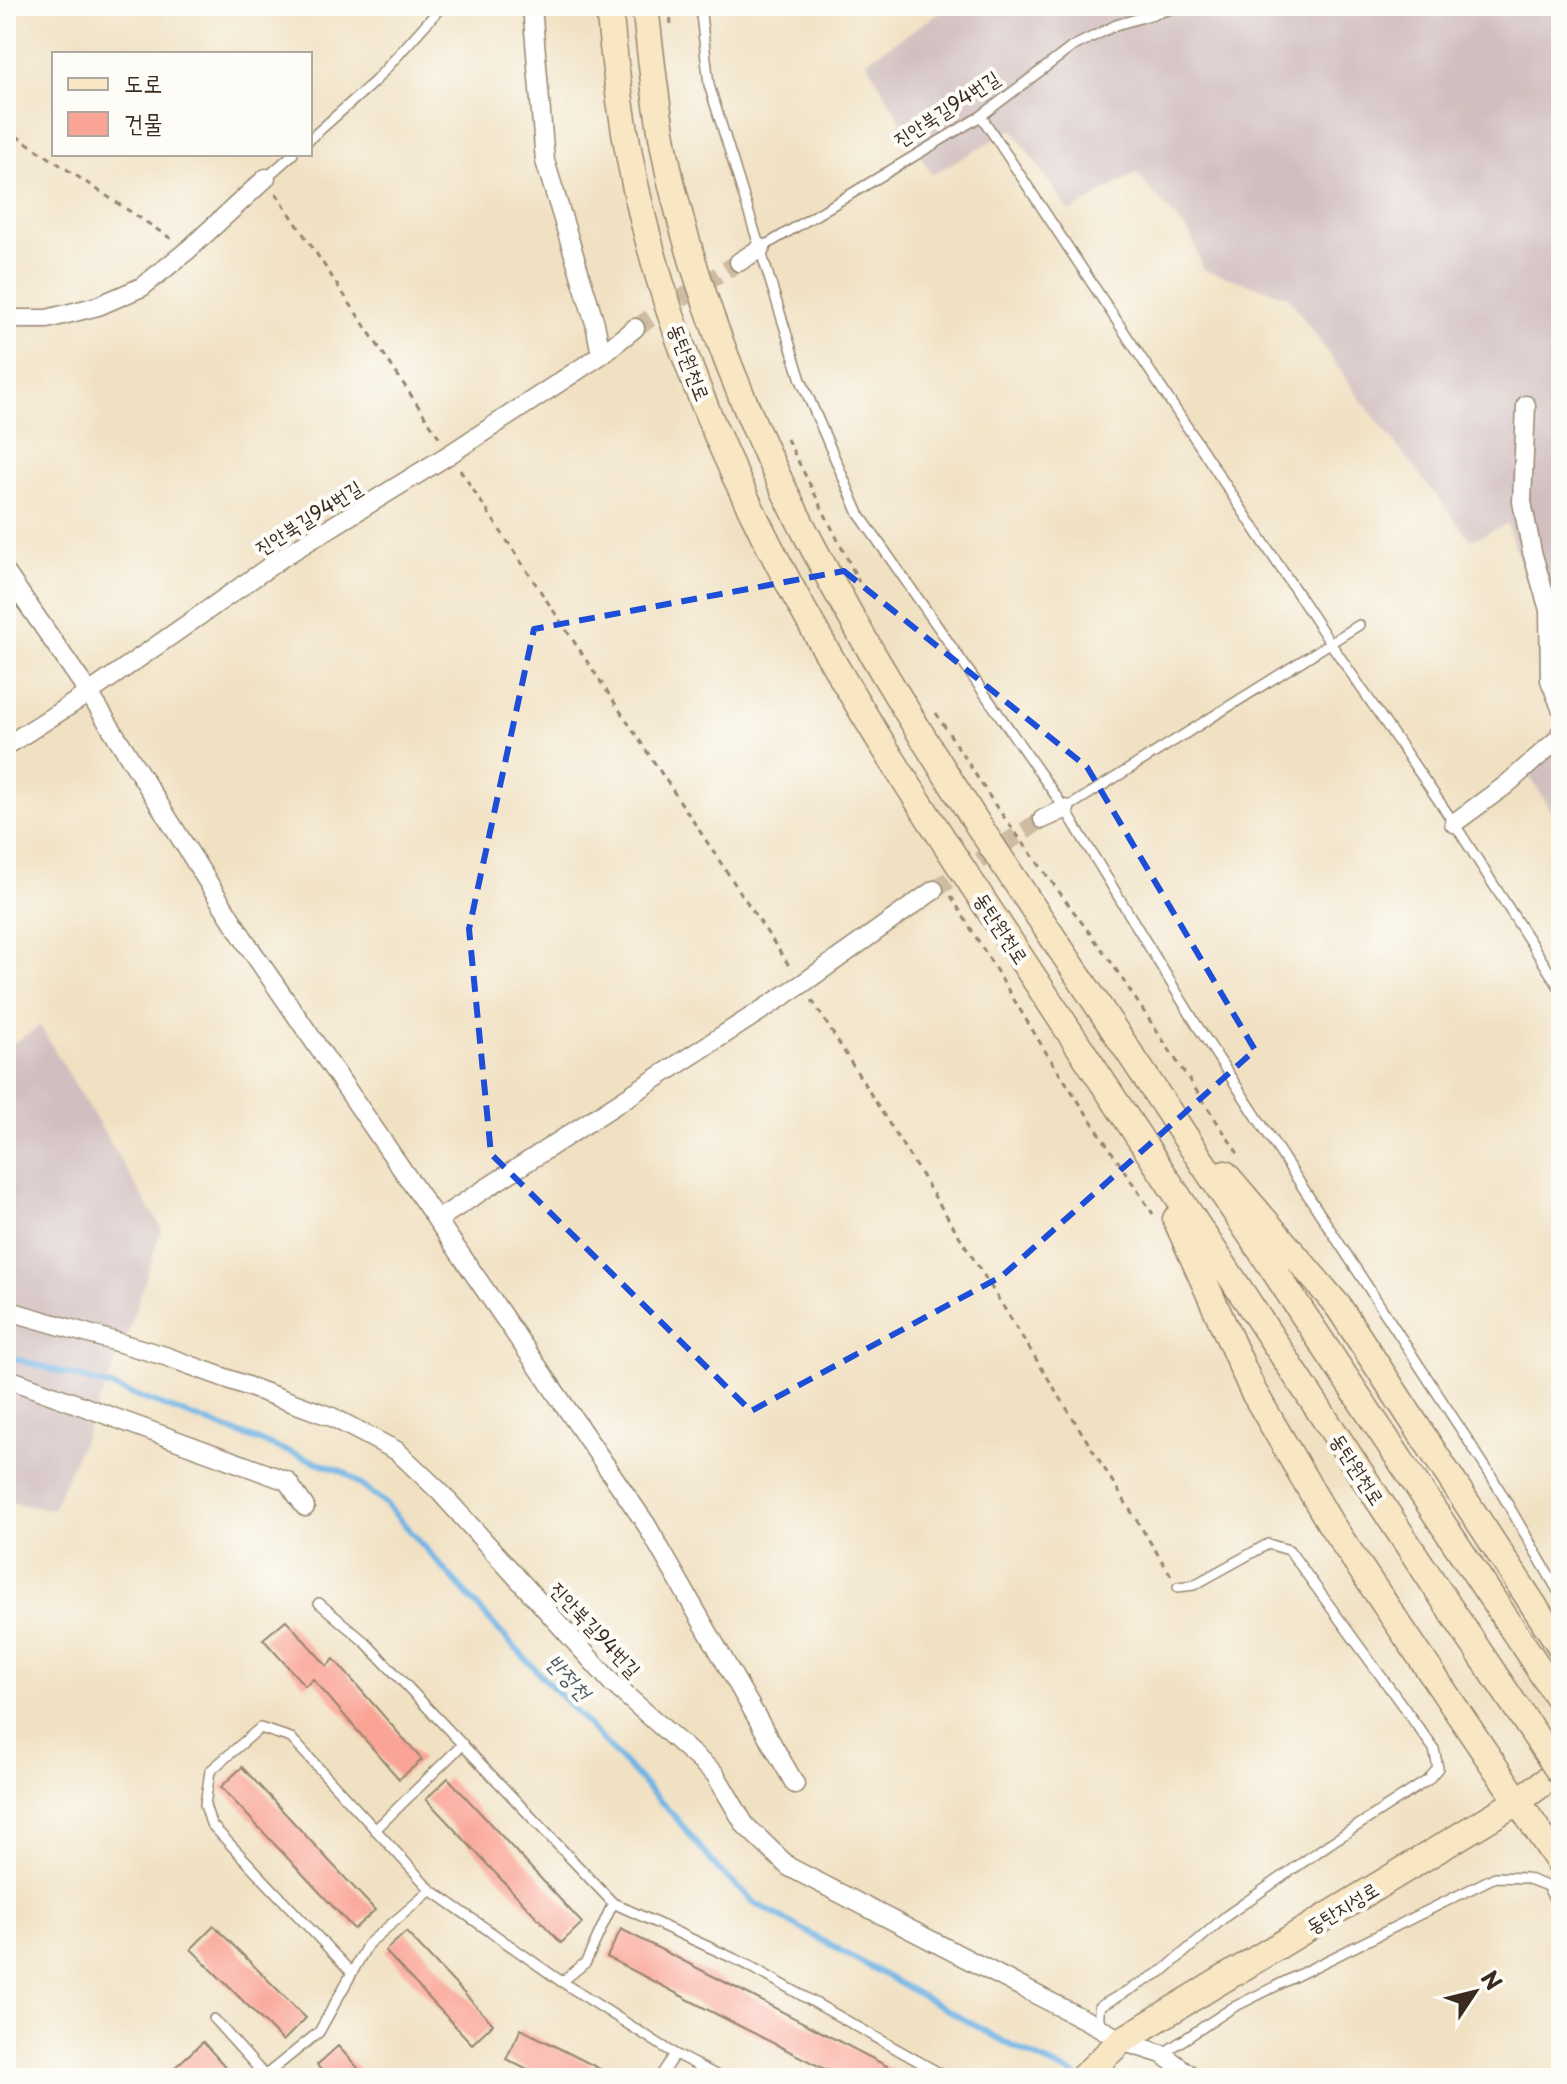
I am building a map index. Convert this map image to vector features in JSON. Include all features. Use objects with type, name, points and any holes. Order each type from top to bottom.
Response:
[{"type":"main road","name":"동탄원천로","points":[[609,6],[614,64],[649,243],[677,332],[744,493],[783,572],[852,696],[1131,1126],[1561,1772]]},
{"type":"main road","name":"동탄원천로","points":[[645,6],[662,137],[692,256],[720,343],[788,503],[827,578],[902,707],[1162,1104],[1561,1702]]},
{"type":"main road","points":[[1162,1104],[1338,1306],[1558,1640]]},
{"type":"main road","points":[[1131,1126],[1192,1250],[1253,1391],[1330,1523],[1561,1865]]},
{"type":"main road","name":"동탄지성로","points":[[1082,2078],[1102,2035],[1518,1801],[1561,1772]]},
{"type":"street","points":[[532,6],[545,161],[595,323],[601,355]]},
{"type":"street","points":[[6,319],[47,319],[98,306],[142,287],[188,250],[266,178]]},
{"type":"street","name":"진안북길94번길","points":[[739,262],[761,248]]},
{"type":"street","name":"진안북길94번길","points":[[6,746],[89,693],[286,555],[450,454],[601,355],[635,328]]},
{"type":"street","points":[[1526,405],[1522,502],[1532,552],[1549,610],[1550,680],[1561,708]]},
{"type":"street","points":[[6,573],[89,693],[247,944],[646,1524],[795,1784]]},
{"type":"street","points":[[1454,823],[1506,785],[1559,738],[1561,732]]},
{"type":"street","points":[[1043,819],[1065,809]]},
{"type":"street","points":[[437,1220],[802,984],[934,890]]},
{"type":"street","name":"진안북길94번길","points":[[6,1310],[110,1339],[207,1371],[332,1417],[397,1451],[462,1515],[612,1683],[715,1774],[745,1825],[789,1867],[1102,2035]]},
{"type":"street","points":[[6,1378],[287,1481],[305,1507]]},
{"type":"street","points":[[1099,2007],[1102,2035],[1162,2054],[1194,2078]]},
{"type":"lane","points":[[312,137],[375,81],[442,6]]},
{"type":"lane","points":[[700,6],[709,85],[801,380],[859,514],[1065,809],[1198,1027],[1492,1477],[1561,1596]]},
{"type":"lane","name":"진안북길94번길","points":[[761,248],[981,116],[1072,47],[1116,25],[1181,6]]},
{"type":"lane","points":[[981,116],[1331,644],[1454,823],[1561,990]]},
{"type":"lane","points":[[266,178],[291,156]]},
{"type":"lane","points":[[1065,809],[1359,625]]},
{"type":"lane","points":[[1099,2007],[1164,1970],[1226,1916],[1428,1780],[1438,1768],[1434,1749],[1289,1550],[1268,1544],[1194,1585],[1178,1587]]},
{"type":"lane","points":[[319,1603],[366,1643],[613,1903],[748,1965],[948,2078]]},
{"type":"lane","points":[[352,1973],[211,1824],[205,1805],[210,1771],[260,1728],[291,1738],[431,1890],[562,1982],[675,2054],[722,2078]]},
{"type":"lane","points":[[375,1830],[463,1744]]},
{"type":"lane","points":[[1162,2054],[1232,2008],[1495,1877],[1526,1878],[1547,1886],[1561,1911]]},
{"type":"lane","points":[[214,2019],[265,2077],[319,2032],[368,1944],[431,1890]]},
{"type":"lane","points":[[562,1982],[586,1962],[613,1903]]},
{"type":"lane","points":[[659,2078],[675,2054]]},
{"type":"path","points":[[6,129],[188,250]]},
{"type":"path","points":[[266,178],[802,984],[1178,1587]]},
{"type":"highlighted area","points":[[844,571],[1087,767],[1255,1050],[1002,1276],[751,1411],[491,1154],[469,929],[534,629]]},
{"type":"shaded area","points":[[950,6],[1561,6],[1561,694],[1539,616],[1507,524],[1471,540],[1358,396],[1288,296],[1204,270],[1190,234],[1136,173],[1070,212],[1012,129],[932,175],[866,61]]},
{"type":"shaded area","points":[[1561,719],[1561,826],[1525,769]]},
{"type":"shaded area","points":[[40,1026],[162,1229],[125,1341],[53,1509],[6,1502],[6,1048]]},
{"type":"building","points":[[286,1620],[327,1666],[334,1659],[422,1760],[399,1779],[313,1679],[305,1686],[263,1639]]},
{"type":"building","points":[[242,1767],[375,1910],[354,1929],[221,1787]]},
{"type":"building","points":[[448,1778],[582,1923],[561,1943],[426,1799]]},
{"type":"building","points":[[214,1926],[306,2018],[283,2041],[191,1949]]},
{"type":"building","points":[[621,1929],[910,2078],[842,2078],[714,2013],[607,1957]]},
{"type":"building","points":[[406,1932],[493,2024],[472,2044],[385,1951]]},
{"type":"building","points":[[521,2029],[618,2078],[543,2078],[506,2059]]},
{"type":"building","points":[[203,2042],[234,2078],[183,2078],[174,2068]]},
{"type":"building","points":[[338,2046],[367,2078],[328,2078],[317,2065]]},
{"type":"waterway","name":"반정천","points":[[6,1356],[112,1387],[344,1472],[386,1504],[501,1633],[676,1818],[718,1869],[755,1903],[1012,2046],[1076,2076]]},
{"type":"tunnel","points":[[635,328],[739,262]]},
{"type":"tunnel","points":[[934,890],[1043,819]]}]
